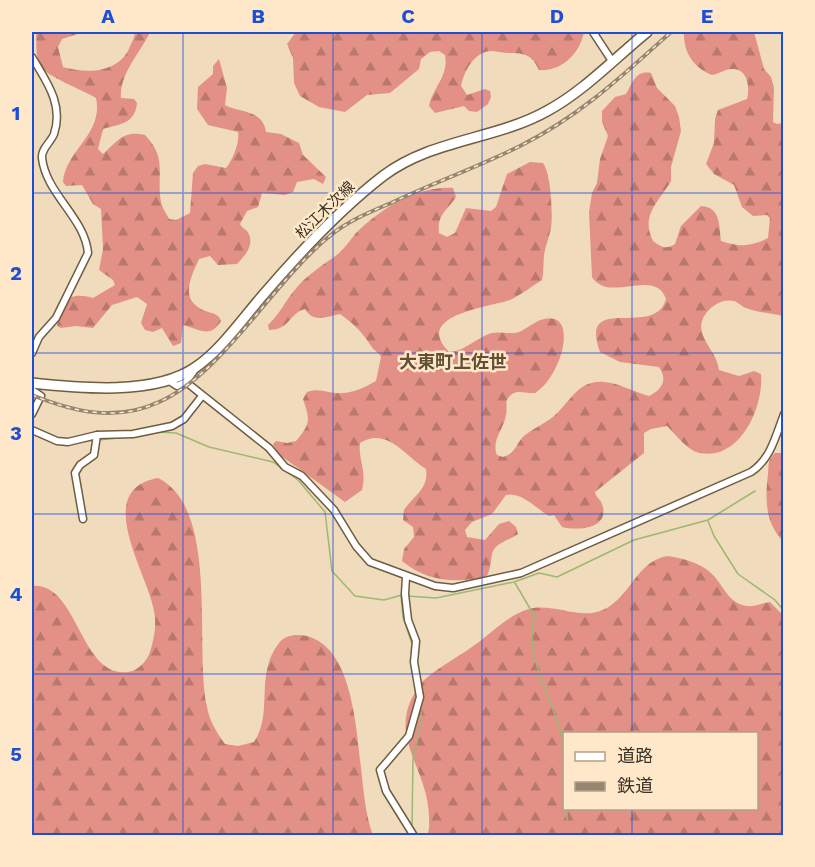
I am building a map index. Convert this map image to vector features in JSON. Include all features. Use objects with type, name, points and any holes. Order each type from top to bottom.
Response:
[{"type":"main road","name":"松江木次線","points":[[32,383],[107,387],[144,385],[168,380],[196,367],[228,335],[288,266],[354,200],[385,175],[427,151],[547,111],[646,32]]},
{"type":"street","points":[[593,32],[612,61]]},
{"type":"street","points":[[32,57],[53,92],[57,115],[54,134],[43,152],[42,159],[56,195],[72,216],[88,250],[56,318],[39,337],[32,353]]},
{"type":"street","points":[[168,380],[177,386],[186,382],[196,367]]},
{"type":"street","points":[[186,382],[269,448],[285,467],[302,476],[334,510],[370,562],[406,577],[435,586],[453,588],[533,568],[571,549],[752,472],[759,467],[771,450],[783,414]]},
{"type":"street","points":[[32,390],[41,396],[32,414]]},
{"type":"street","points":[[32,430],[57,441],[68,442],[134,434],[176,425],[202,396]]},
{"type":"street","points":[[83,519],[75,472],[80,465],[94,455],[97,438]]},
{"type":"street","points":[[406,577],[408,620],[416,641],[414,662],[420,698],[409,736],[380,770],[386,791],[414,836]]},
{"type":"green space","points":[[36,32],[84,32],[62,39],[58,47],[63,67],[91,71],[109,67],[124,57],[135,32],[150,32],[127,72],[121,89],[121,98],[134,99],[137,103],[136,110],[126,122],[103,129],[98,149],[103,154],[126,135],[145,135],[159,159],[161,202],[169,219],[176,220],[190,213],[193,173],[198,166],[205,164],[226,168],[235,151],[238,132],[208,125],[197,109],[198,87],[213,74],[213,66],[219,59],[227,88],[225,105],[255,115],[264,125],[266,132],[281,134],[299,143],[303,155],[326,177],[323,184],[314,179],[297,182],[293,192],[285,195],[262,193],[258,207],[247,211],[240,224],[247,231],[250,245],[237,264],[218,265],[210,256],[199,259],[189,293],[191,299],[201,309],[219,317],[221,321],[213,330],[204,331],[183,325],[181,343],[173,346],[162,328],[153,332],[145,330],[141,323],[147,304],[137,297],[112,305],[93,328],[57,326],[64,304],[72,297],[93,298],[115,285],[113,280],[99,270],[103,249],[101,209],[93,204],[82,185],[66,186],[63,182],[70,161],[90,132],[94,122],[97,111],[96,98],[43,69],[37,57]]},
{"type":"green space","points":[[296,32],[584,32],[579,47],[569,60],[547,70],[539,70],[534,61],[524,54],[490,51],[479,55],[467,69],[461,86],[467,95],[485,89],[490,91],[491,97],[488,104],[477,112],[469,111],[464,106],[435,113],[429,106],[443,75],[446,62],[445,55],[439,51],[430,52],[421,59],[419,69],[390,93],[367,95],[345,112],[319,107],[300,96],[294,83],[293,58],[287,44]]},
{"type":"green space","points":[[684,32],[754,32],[764,69],[771,77],[774,88],[773,122],[783,123],[783,316],[751,310],[728,301],[721,302],[710,309],[705,314],[701,326],[719,370],[739,376],[754,371],[761,374],[761,387],[754,416],[738,440],[727,449],[714,453],[696,452],[682,442],[667,426],[644,433],[644,453],[595,492],[602,504],[603,512],[602,519],[591,526],[576,529],[562,527],[554,515],[549,516],[529,501],[517,496],[506,495],[492,514],[472,522],[465,530],[467,537],[485,540],[499,524],[509,521],[516,527],[518,534],[500,544],[493,551],[486,577],[453,580],[421,573],[402,561],[404,549],[414,537],[413,527],[403,520],[404,510],[423,487],[426,469],[396,445],[387,441],[379,438],[360,443],[364,477],[362,490],[345,502],[277,453],[273,444],[276,441],[287,443],[296,441],[304,430],[308,417],[303,399],[307,392],[318,390],[346,393],[376,381],[380,355],[357,328],[340,314],[316,318],[305,309],[281,327],[269,330],[268,325],[303,281],[338,254],[356,233],[389,207],[426,191],[453,188],[456,197],[443,213],[439,227],[439,233],[447,237],[455,233],[466,208],[491,211],[496,207],[507,174],[530,162],[543,163],[550,185],[552,214],[542,280],[510,300],[472,310],[447,321],[440,329],[440,339],[449,352],[460,350],[492,333],[519,332],[544,319],[552,318],[562,326],[563,347],[549,379],[535,393],[512,394],[506,403],[505,420],[496,444],[497,455],[503,457],[514,450],[525,435],[553,417],[575,393],[587,385],[604,382],[649,396],[654,394],[660,388],[663,380],[659,367],[620,362],[600,352],[596,334],[599,324],[608,319],[648,316],[659,311],[666,299],[660,290],[652,286],[609,287],[600,284],[592,277],[589,212],[592,193],[597,183],[600,159],[608,136],[602,122],[602,111],[615,97],[626,94],[638,75],[642,73],[651,73],[657,88],[675,106],[681,131],[671,167],[671,181],[653,209],[649,224],[653,241],[659,245],[666,247],[675,244],[681,226],[701,206],[708,207],[716,214],[721,241],[733,244],[751,244],[768,238],[770,218],[767,215],[753,216],[742,207],[734,185],[714,174],[706,164],[714,143],[715,119],[718,110],[747,99],[746,79],[737,70],[729,69],[712,75],[699,68],[687,52]]},
{"type":"green space","points":[[775,453],[783,453],[783,541],[773,526],[767,501],[769,463]]},
{"type":"green space","points":[[158,478],[177,494],[190,518],[197,548],[201,581],[204,681],[208,712],[216,731],[225,744],[238,746],[254,742],[263,719],[267,668],[282,640],[292,635],[303,635],[327,647],[341,668],[350,694],[367,813],[373,835],[32,835],[32,586],[47,589],[60,598],[99,661],[112,670],[128,672],[142,665],[149,655],[155,632],[155,616],[129,535],[126,515],[128,499],[138,486]]},
{"type":"green space","points":[[667,556],[697,564],[712,574],[729,596],[740,604],[750,606],[770,602],[783,615],[783,835],[427,835],[429,817],[427,798],[406,733],[406,717],[411,700],[423,681],[522,611],[550,608],[590,613],[610,606],[649,564]]},
{"type":"waterway","points":[[158,432],[176,433],[209,447],[273,462],[298,480],[325,512],[332,571],[355,596],[384,600],[402,595]]},
{"type":"waterway","points":[[32,433],[62,444],[94,440]]},
{"type":"waterway","points":[[98,440],[138,436]]},
{"type":"waterway","points":[[407,596],[436,598],[514,582],[539,573],[557,577],[634,540],[708,520],[755,491]]},
{"type":"waterway","points":[[708,521],[714,536],[738,574],[775,600],[784,611]]},
{"type":"waterway","points":[[515,583],[535,617],[532,633],[533,650],[557,721],[563,746]]},
{"type":"waterway","points":[[401,596],[403,617],[412,644]]},
{"type":"waterway","points":[[412,828],[413,758],[422,719],[420,705]]},
{"type":"waterway","points":[[567,810],[567,820]]},
{"type":"railway","points":[[32,395],[79,410],[111,413],[127,412],[159,402],[183,388],[227,349],[289,276],[331,235],[367,213],[504,154],[542,134],[600,94],[671,32]]},
{"type":"district","name":"大東町上佐世","points":[[453,361]]}]
